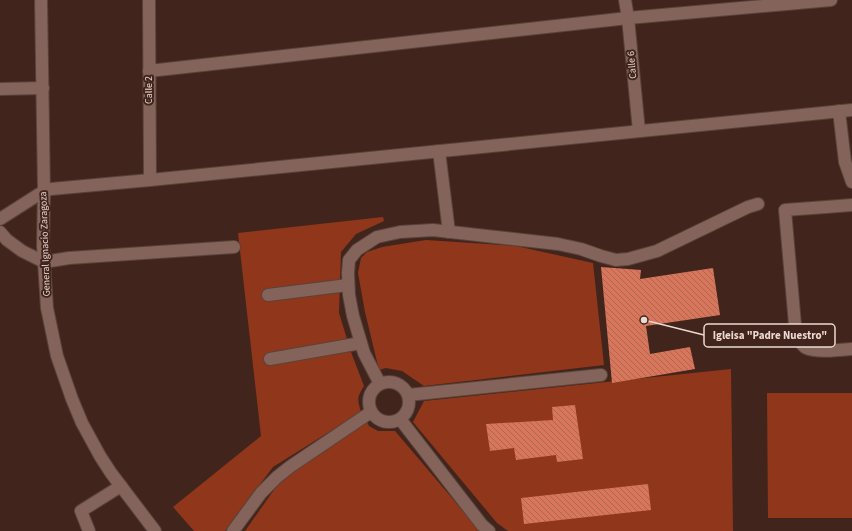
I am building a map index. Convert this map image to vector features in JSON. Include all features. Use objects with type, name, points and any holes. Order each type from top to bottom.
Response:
[{"type":"street","name":"General Ignacio Zaragoza","points":[[41,0],[44,191],[43,246],[48,308],[57,356],[82,423],[100,456],[155,531]]},
{"type":"street","name":"Calle 2","points":[[149,0],[150,180]]},
{"type":"street","name":"Calle 6","points":[[625,0],[639,131]]},
{"type":"street","points":[[149,71],[628,18],[831,0]]},
{"type":"street","points":[[0,89],[43,88]]},
{"type":"street","points":[[0,219],[44,191],[51,189],[852,110]]},
{"type":"street","points":[[839,111],[845,162],[852,182]]},
{"type":"street","points":[[439,151],[449,232]]},
{"type":"street","points":[[380,384],[364,353],[353,316],[348,285],[349,260],[357,250],[377,236],[400,232],[433,230],[558,244],[616,260],[628,259],[657,251],[748,207],[758,204]]},
{"type":"street","points":[[852,205],[785,210],[796,336],[800,343],[806,348],[817,350],[852,349]]},
{"type":"street","points":[[0,232],[7,240],[22,251],[44,262],[69,258],[234,246]]},
{"type":"street","points":[[268,295],[348,285]]},
{"type":"street","points":[[270,359],[361,343]]},
{"type":"street","points":[[408,395],[601,374]]},
{"type":"street","points":[[393,382],[400,384],[408,395],[410,402],[406,414],[394,422],[381,421],[371,412],[369,399],[374,388],[380,384],[393,382]]},
{"type":"street","points":[[233,531],[261,493],[277,477],[371,412]]},
{"type":"street","points":[[400,419],[484,529]]},
{"type":"street","points":[[89,531],[81,511],[121,486]]},
{"type":"shaded area","points":[[383,217],[384,221],[356,234],[341,252],[339,313],[351,352],[364,386],[358,398],[361,412],[273,467],[225,531],[194,531],[173,507],[261,436],[238,233]]},
{"type":"shaded area","points":[[426,240],[516,246],[593,263],[604,365],[424,386],[402,371],[386,368],[379,370],[365,312],[358,273],[361,258],[367,252],[382,247]]},
{"type":"shaded area","points":[[731,369],[733,531],[508,531],[497,523],[413,422],[424,401]]},
{"type":"shaded area","points":[[767,393],[852,393],[852,518],[768,518]]},
{"type":"shaded area","points":[[366,420],[369,426],[378,431],[395,431],[480,531],[245,531],[283,477]]},
{"type":"building","points":[[601,267],[641,270],[640,279],[713,268],[720,315],[646,326],[650,354],[690,347],[695,369],[612,383]]},
{"type":"building","points":[[575,405],[583,459],[557,462],[556,455],[516,460],[514,448],[490,451],[486,424],[553,420],[552,407]]},
{"type":"building","points":[[648,484],[651,510],[524,524],[521,498]]},
{"type":"place","name":"Igleisa \"Padre Nuestro\"","points":[[644,320]]}]
